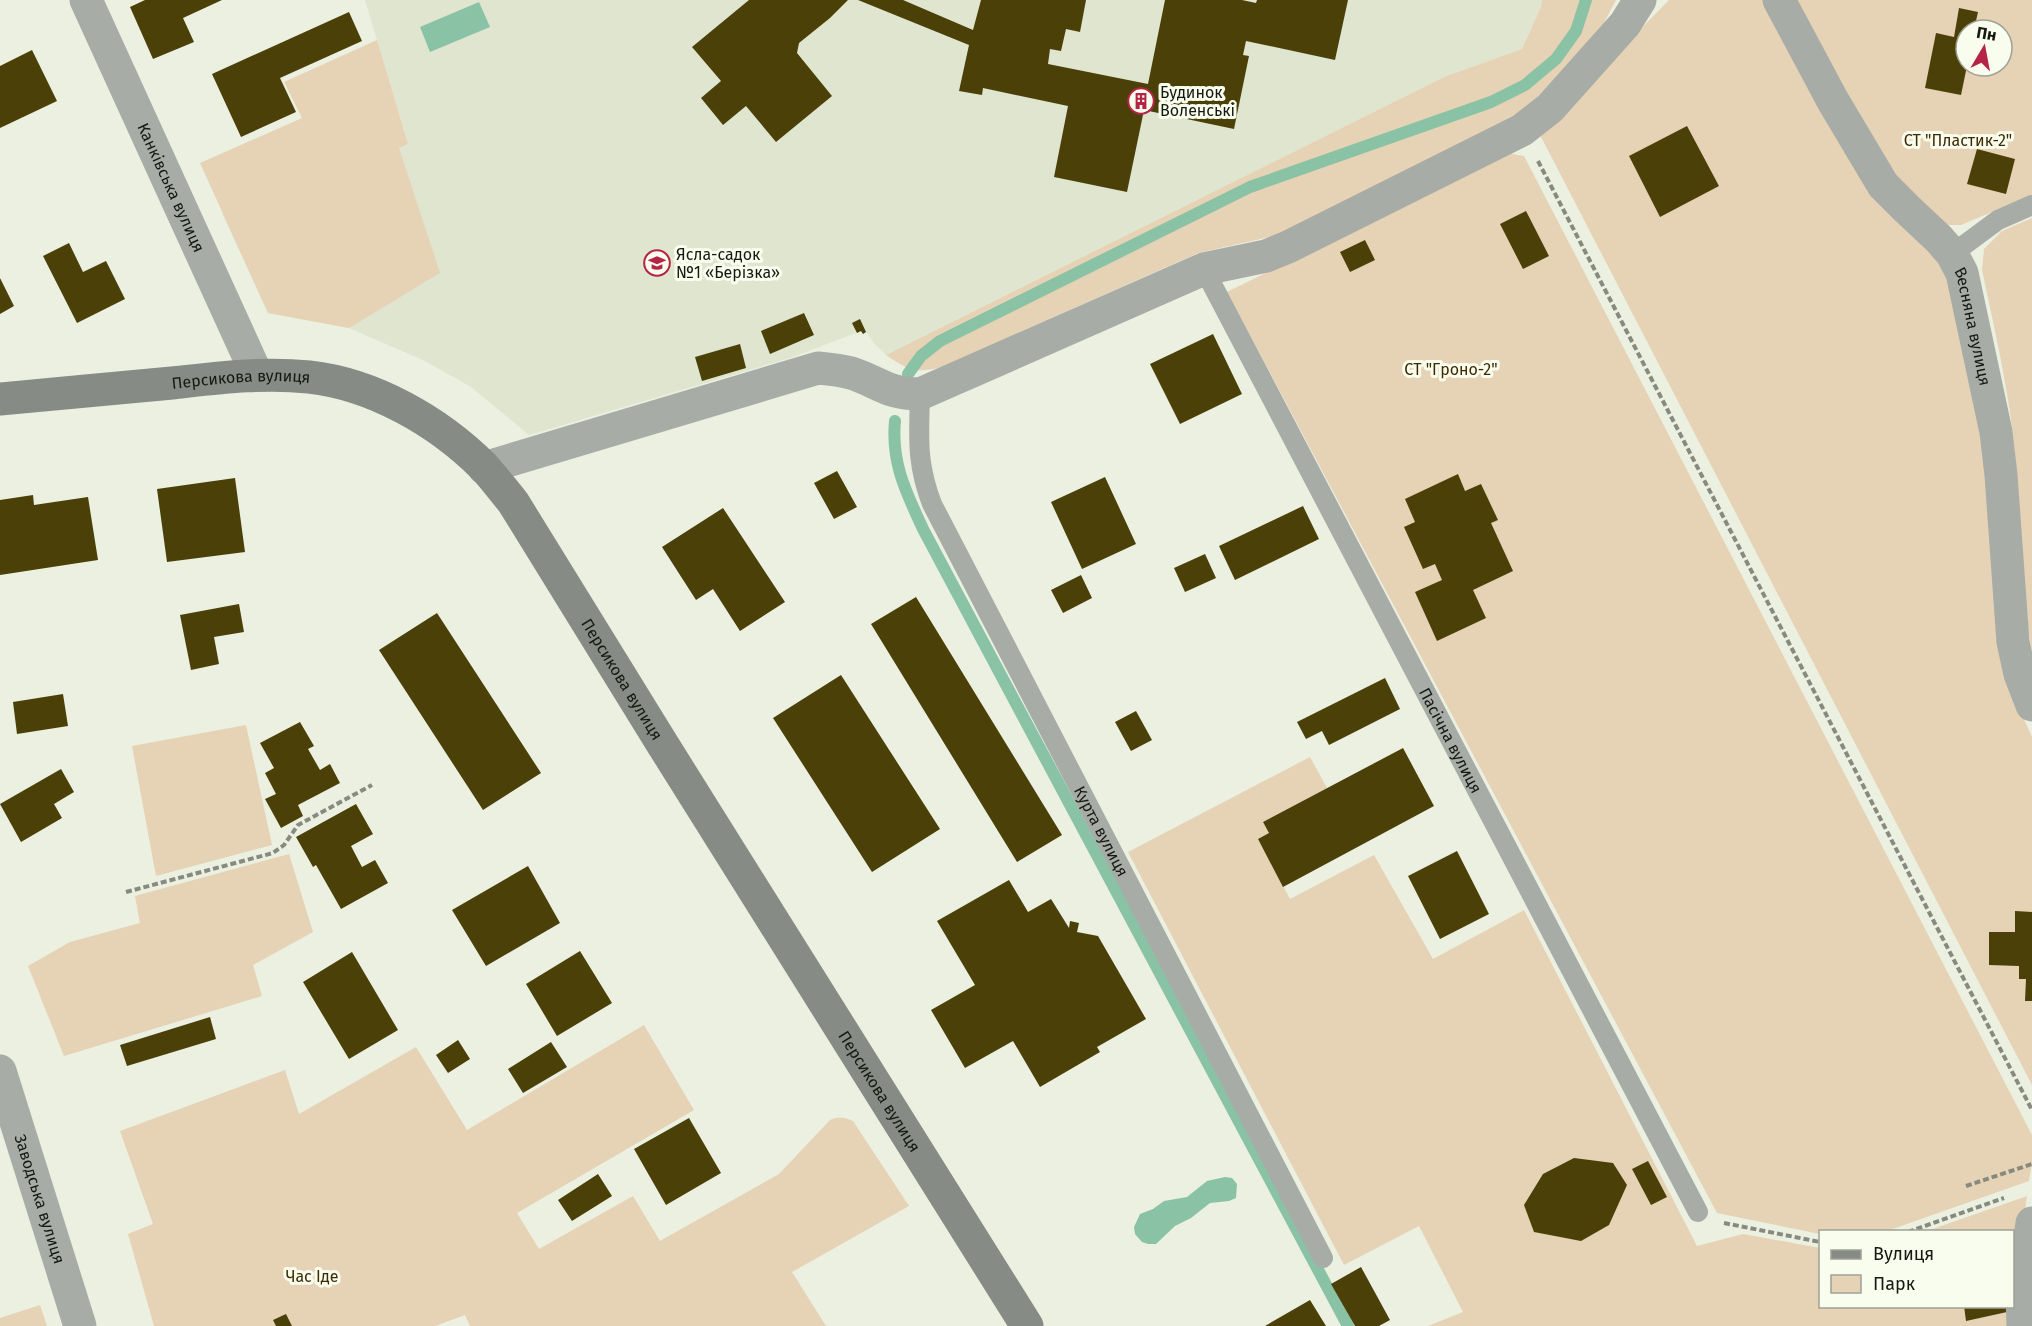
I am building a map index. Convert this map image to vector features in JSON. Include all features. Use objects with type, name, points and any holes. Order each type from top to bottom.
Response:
[{"type":"main road","name":"Персикова вулиця","points":[[0,399],[257,375],[309,377],[347,385],[385,399],[419,417],[455,442],[484,468],[513,502],[1026,1326]]},
{"type":"street","name":"Канківська вулиця","points":[[86,0],[257,375]]},
{"type":"street","points":[[484,468],[818,368],[850,373],[882,388],[903,394],[920,394],[1204,269],[1266,256],[1522,130],[1550,108],[1625,24],[1640,0]]},
{"type":"street","name":"Весняна вулиця","points":[[1779,0],[1833,101],[1883,185],[1939,239],[1952,254],[1962,273],[1996,432],[2013,642],[2020,674],[2032,705]]},
{"type":"street","name":"Заводська вулиця","points":[[0,1071],[80,1326]]},
{"type":"street","points":[[2023,1326],[2022,1295],[2032,1223]]},
{"type":"lane","points":[[1952,254],[1998,220],[2032,205]]},
{"type":"lane","name":"Пасічна вулиця","points":[[1204,269],[1698,1212]]},
{"type":"lane","name":"Курта вулиця","points":[[920,394],[918,452],[923,480],[932,504],[1323,1258]]},
{"type":"path","points":[[1522,130],[2032,1110]]},
{"type":"path","points":[[126,892],[273,853],[284,845],[298,825],[372,785]]},
{"type":"path","points":[[1966,1186],[2032,1164]]},
{"type":"path","points":[[1914,1230],[2010,1196]]},
{"type":"path","points":[[1698,1212],[1715,1221],[1819,1242]]},
{"type":"shaded area","name":"Ясла-садок №1 «Берізка»","points":[[365,0],[1542,0],[1522,49],[1444,77],[886,355],[866,332],[863,334],[861,331],[790,358],[529,435],[471,387],[425,361],[349,328],[268,313],[222,213],[408,144]]},
{"type":"shaded area","points":[[479,2],[490,27],[430,52],[420,27]]},
{"type":"shaded area","points":[[1225,1177],[1232,1178],[1237,1184],[1236,1198],[1210,1203],[1191,1218],[1175,1226],[1156,1244],[1142,1242],[1135,1234],[1134,1227],[1140,1214],[1164,1201],[1187,1197],[1207,1181]]},
{"type":"green space","points":[[1542,0],[1616,0],[1604,23],[1532,109],[1290,231],[1196,254],[941,367],[925,370],[912,369],[886,355],[1444,77],[1522,49]]},
{"type":"green space","points":[[1669,0],[1766,0],[1944,260],[1983,412],[2015,699],[2032,737],[2032,1085],[1539,133]]},
{"type":"green space","name":"СТ \"Пластик-2\"","points":[[1792,0],[2032,0],[2032,195],[1961,225],[1948,225],[1930,215],[1899,186]]},
{"type":"green space","points":[[377,40],[408,144],[399,148],[440,273],[349,328],[268,313],[200,163],[302,118],[284,82]]},
{"type":"green space","name":"СТ \"Гроно-2\"","points":[[1507,153],[1524,156],[2032,1135],[2032,1163],[2029,1181],[1890,1230],[1819,1230],[1819,1234],[1717,1213],[1227,292]]},
{"type":"green space","points":[[2032,218],[2032,653],[2009,407],[1982,270],[1984,249],[2002,231]]},
{"type":"green space","points":[[246,725],[272,845],[156,876],[132,746]]},
{"type":"green space","points":[[1310,757],[1327,788],[1263,822],[1269,833],[1258,839],[1290,899],[1374,855],[1433,959],[1524,910],[1697,1246],[1743,1234],[1819,1248],[1819,1308],[2013,1308],[2014,1326],[1428,1326],[1463,1312],[1419,1226],[1344,1265],[1128,852]]},
{"type":"green space","points":[[289,854],[313,932],[253,965],[262,996],[64,1056],[28,966],[70,942],[140,923],[135,896]]},
{"type":"green space","name":"Час Іде","points":[[644,1025],[694,1110],[517,1213],[539,1249],[633,1196],[660,1241],[779,1174],[830,1120],[844,1118],[853,1121],[909,1206],[792,1272],[826,1326],[470,1326],[465,1315],[435,1326],[154,1326],[128,1234],[153,1224],[120,1131],[285,1070],[299,1114],[416,1047],[467,1130]]},
{"type":"green space","points":[[2027,1196],[2014,1288],[2014,1230],[1930,1230]]},
{"type":"green space","points":[[40,1305],[47,1326],[0,1326],[0,1318]]},
{"type":"building","points":[[145,0],[222,0],[183,18],[194,42],[153,59],[130,7]]},
{"type":"building","points":[[749,0],[848,0],[799,43],[797,53],[832,96],[776,142],[746,106],[723,125],[701,98],[721,81],[692,47]]},
{"type":"building","name":"Будинок Воленські","points":[[858,0],[903,0],[973,30],[981,0],[1086,0],[1080,32],[1066,29],[1061,51],[1050,49],[1048,64],[1148,84],[1165,0],[1242,0],[1256,3],[1257,0],[1348,0],[1335,60],[1246,41],[1243,55],[1249,56],[1234,129],[1144,110],[1127,192],[1054,177],[1068,106],[983,88],[982,95],[959,91],[969,45]]},
{"type":"building","points":[[1959,8],[1978,12],[1977,18],[1957,18]]},
{"type":"building","points":[[349,12],[362,41],[280,78],[296,112],[241,137],[212,74]]},
{"type":"building","points":[[1936,33],[1954,37],[1954,78],[1965,78],[1961,95],[1925,88]]},
{"type":"building","points":[[32,50],[57,101],[0,128],[0,66]]},
{"type":"building","points":[[1687,126],[1719,186],[1660,217],[1629,156]]},
{"type":"building","points":[[1977,149],[2015,159],[2006,194],[1967,184]]},
{"type":"building","points":[[1526,211],[1549,256],[1523,269],[1500,224]]},
{"type":"building","points":[[1365,240],[1375,260],[1350,272],[1340,252]]},
{"type":"building","points":[[69,243],[83,272],[106,261],[125,299],[77,323],[43,256]]},
{"type":"building","points":[[0,278],[14,306],[0,314]]},
{"type":"building","points":[[804,313],[814,335],[770,354],[761,331]]},
{"type":"building","points":[[860,319],[866,332],[863,334],[861,331],[857,333],[852,323]]},
{"type":"building","points":[[1213,334],[1242,394],[1180,424],[1150,364]]},
{"type":"building","points":[[740,344],[746,368],[702,381],[695,357]]},
{"type":"building","points":[[837,471],[857,507],[834,519],[814,483]]},
{"type":"building","points":[[1458,474],[1465,491],[1481,484],[1498,520],[1491,523],[1513,571],[1473,590],[1486,618],[1437,641],[1415,592],[1442,580],[1435,564],[1423,569],[1404,527],[1415,522],[1405,499]]},
{"type":"building","points":[[1105,477],[1136,544],[1082,569],[1051,502]]},
{"type":"building","points":[[235,478],[245,552],[167,562],[157,489]]},
{"type":"building","points":[[33,495],[34,505],[88,497],[98,560],[0,575],[0,500]]},
{"type":"building","points":[[1303,506],[1319,539],[1235,580],[1219,546]]},
{"type":"building","points":[[723,508],[785,602],[740,631],[713,589],[696,600],[662,547]]},
{"type":"building","points":[[1205,554],[1216,578],[1185,592],[1174,568]]},
{"type":"building","points":[[1081,575],[1092,598],[1063,613],[1051,590]]},
{"type":"building","points":[[916,597],[1062,835],[1017,862],[871,624]]},
{"type":"building","points":[[239,604],[244,632],[214,637],[219,664],[191,670],[180,615]]},
{"type":"building","points":[[437,613],[541,773],[483,810],[379,650]]},
{"type":"building","points":[[841,675],[940,829],[872,872],[773,718]]},
{"type":"building","points":[[1385,678],[1400,709],[1329,745],[1322,731],[1306,739],[1297,722]]},
{"type":"building","points":[[63,694],[68,726],[17,734],[13,702]]},
{"type":"building","points":[[1136,711],[1152,740],[1131,751],[1115,722]]},
{"type":"building","points":[[300,722],[314,746],[308,749],[320,770],[330,764],[340,783],[298,805],[303,816],[281,828],[265,799],[276,794],[265,773],[274,768],[260,743]]},
{"type":"building","points":[[1403,748],[1434,806],[1283,887],[1258,839],[1269,833],[1263,822]]},
{"type":"building","points":[[61,769],[74,792],[54,804],[62,818],[21,842],[0,804]]},
{"type":"building","points":[[356,804],[373,834],[351,846],[362,867],[375,860],[388,883],[341,909],[316,865],[313,867],[296,837]]},
{"type":"building","points":[[1457,851],[1489,914],[1440,939],[1408,876]]},
{"type":"building","points":[[528,866],[560,923],[486,966],[452,910]]},
{"type":"building","points":[[1009,880],[1028,912],[1051,899],[1069,928],[1070,921],[1079,923],[1077,932],[1098,936],[1146,1019],[1097,1047],[1100,1052],[1040,1087],[1013,1041],[965,1068],[931,1010],[975,985],[937,921]]},
{"type":"building","points":[[2015,911],[2032,912],[2032,1001],[2025,1001],[2026,979],[2019,979],[2019,966],[1989,965],[1989,932],[2015,932]]},
{"type":"building","points":[[580,951],[612,1003],[557,1036],[526,984]]},
{"type":"building","points":[[352,952],[398,1030],[349,1059],[303,982]]},
{"type":"building","points":[[210,1017],[216,1039],[127,1066],[120,1045]]},
{"type":"building","points":[[458,1040],[470,1059],[448,1073],[436,1055]]},
{"type":"building","points":[[551,1042],[567,1067],[523,1093],[508,1069]]},
{"type":"building","points":[[689,1118],[721,1173],[666,1205],[634,1149]]},
{"type":"building","points":[[1574,1158],[1613,1163],[1627,1185],[1609,1225],[1581,1241],[1534,1232],[1524,1205],[1543,1174]]},
{"type":"building","points":[[1648,1161],[1667,1197],[1651,1205],[1632,1169]]},
{"type":"building","points":[[598,1174],[612,1196],[572,1221],[558,1200]]},
{"type":"building","points":[[1361,1267],[1390,1320],[1379,1326],[1355,1326],[1331,1284]]},
{"type":"building","points":[[1310,1300],[1326,1326],[1265,1326]]},
{"type":"building","points":[[1964,1308],[2006,1308],[2007,1312],[1966,1321]]},
{"type":"building","points":[[286,1314],[292,1326],[276,1326],[273,1320]]},
{"type":"waterway","points":[[908,374],[921,356],[940,341],[1250,187],[1491,102],[1525,85],[1556,59],[1576,31],[1586,0]]},
{"type":"waterway","points":[[895,421],[895,450],[901,477],[923,529],[1348,1326]]},
{"type":"place","name":"Будинок Воленські","points":[[1141,101]]},
{"type":"place","name":"Ясла-садок №1 «Берізка»","points":[[657,263]]}]
